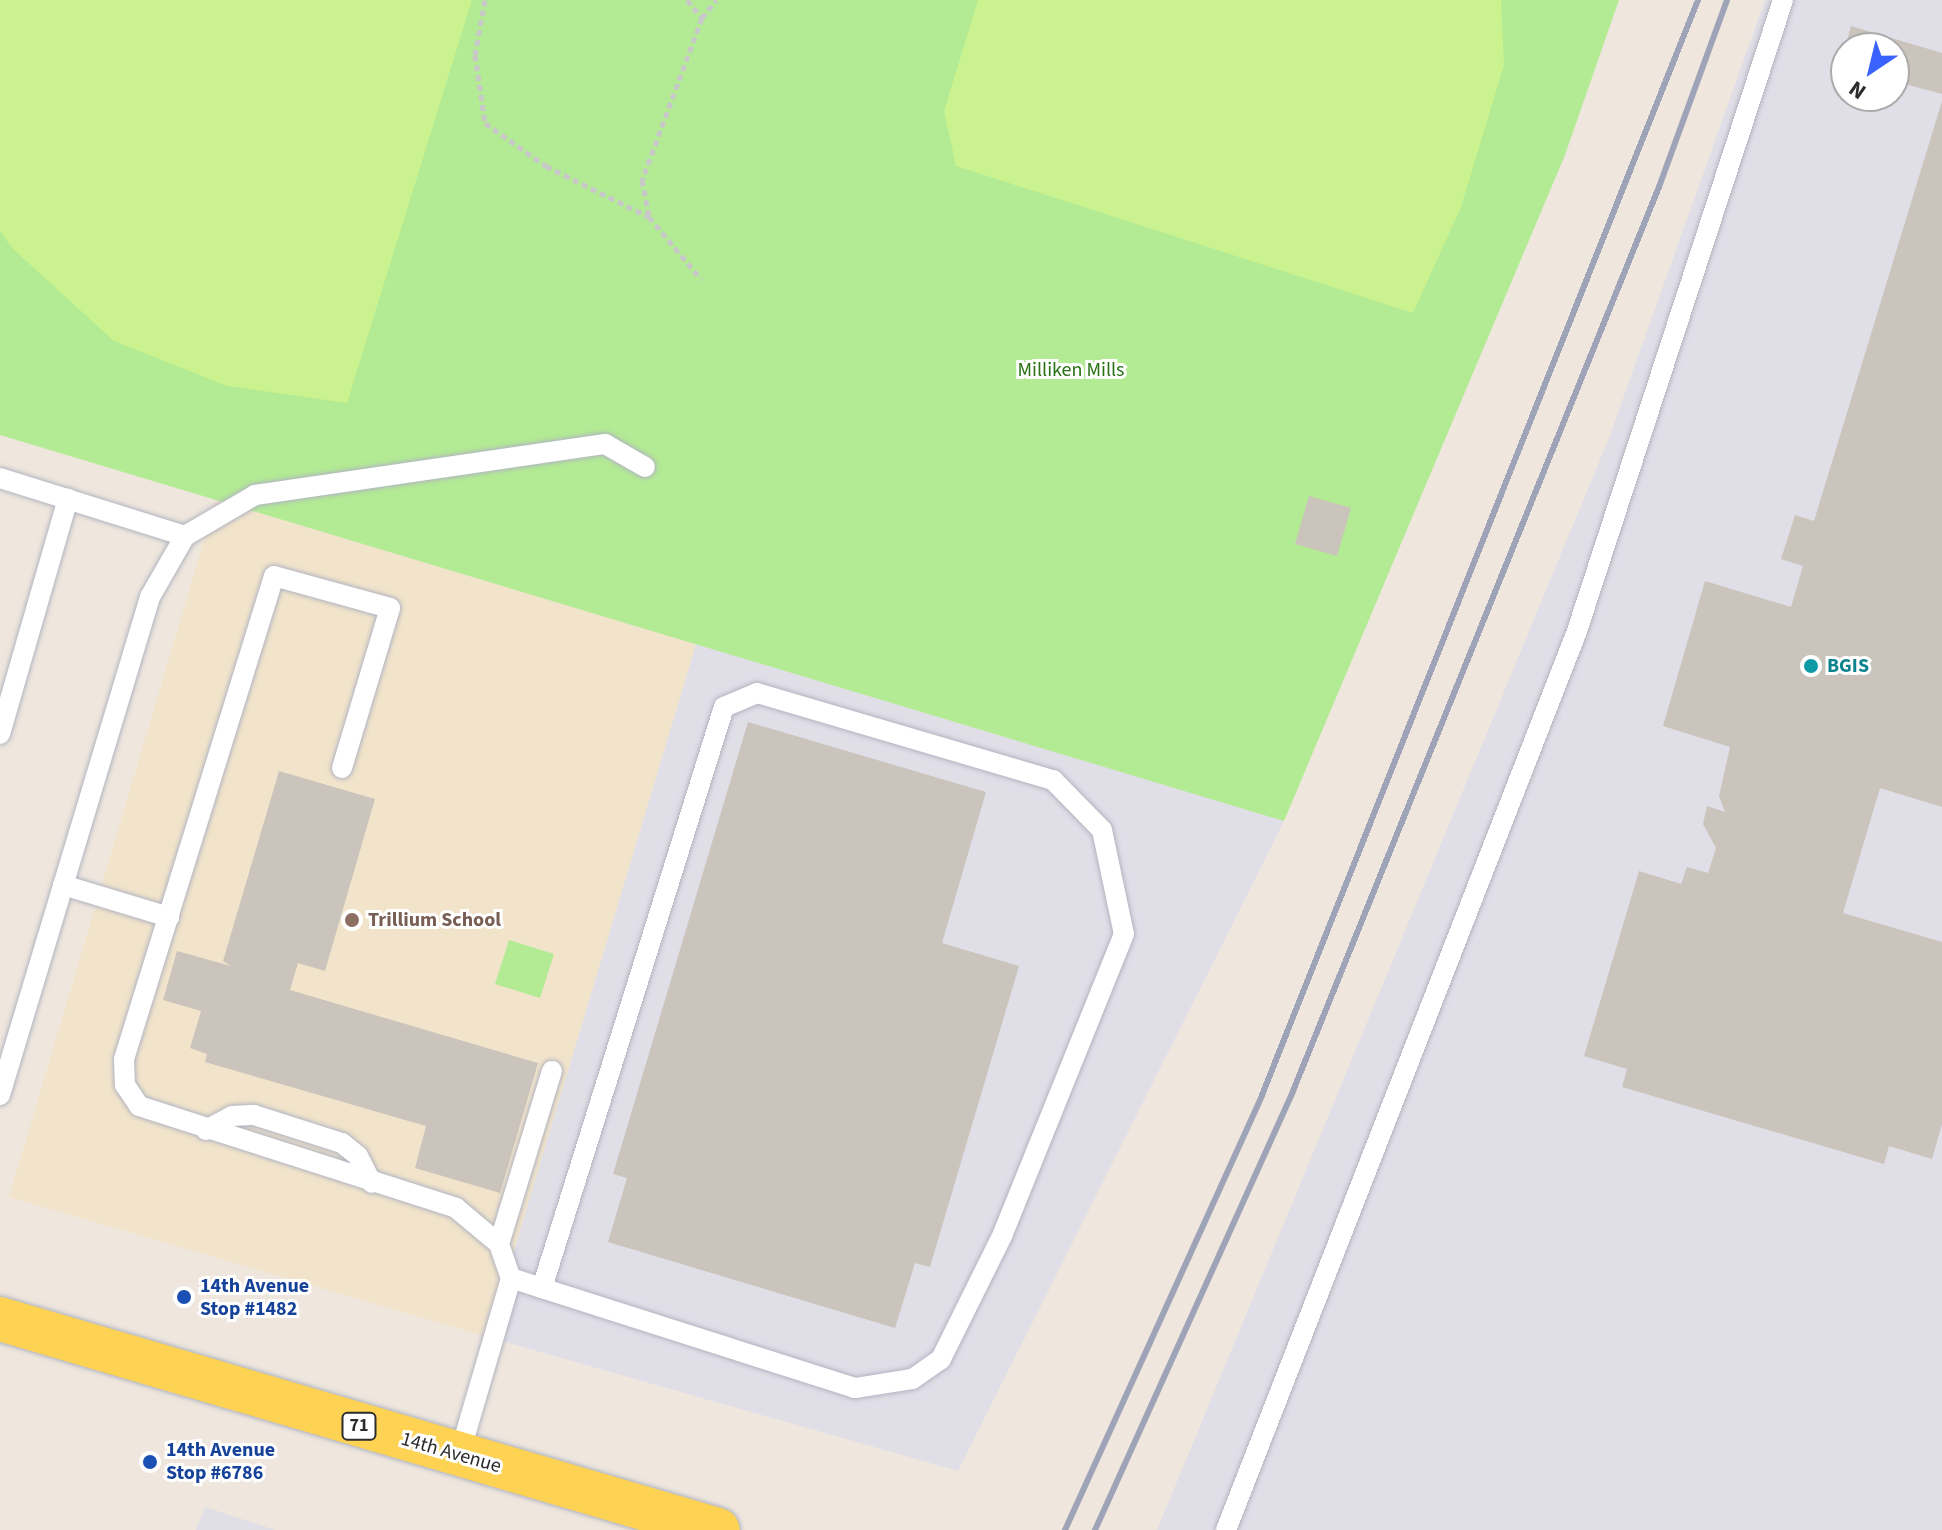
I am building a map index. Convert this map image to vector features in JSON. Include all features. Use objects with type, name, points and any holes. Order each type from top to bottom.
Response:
[{"type":"main road","name":"14th Avenue","points":[[0,1319],[718,1530]]},
{"type":"lane","points":[[1226,1530],[1577,631],[1783,0]]},
{"type":"lane","points":[[0,1095],[150,597],[185,536],[255,495],[605,444],[645,467]]},
{"type":"lane","points":[[0,478],[185,536]]},
{"type":"lane","points":[[0,734],[68,499]]},
{"type":"lane","points":[[342,768],[390,608],[274,576],[124,1059],[125,1085],[139,1106],[456,1208],[499,1244],[511,1278],[459,1456]]},
{"type":"lane","points":[[511,1278],[542,1288],[855,1388],[912,1379],[941,1359],[1003,1234],[1124,934],[1102,830],[1053,780],[757,693],[724,707],[542,1288]]},
{"type":"lane","points":[[63,885],[169,917]]},
{"type":"lane","points":[[499,1244],[552,1071]]},
{"type":"lane","points":[[206,1130],[232,1116],[254,1115],[342,1143],[358,1156],[372,1183]]},
{"type":"path","points":[[485,0],[475,55],[485,123],[546,166],[649,217],[701,279]]},
{"type":"path","points":[[687,0],[702,18]]},
{"type":"path","points":[[649,217],[642,180],[702,18],[716,0]]},
{"type":"shaded area","points":[[1765,0],[1942,0],[1942,1530],[1157,1530],[1609,438]]},
{"type":"shaded area","name":"Trillium School","points":[[216,500],[696,644],[488,1337],[9,1197]]},
{"type":"shaded area","points":[[696,644],[1284,821],[958,1471],[488,1337]]},
{"type":"shaded area","points":[[205,1507],[275,1530],[196,1530]]},
{"type":"green space","name":"Milliken Mills","points":[[0,0],[1619,0],[1565,155],[1284,821],[0,435]]},
{"type":"green space","points":[[0,0],[472,0],[347,403],[227,386],[114,341],[12,248],[0,231]]},
{"type":"green space","points":[[978,0],[1501,0],[1504,65],[1461,207],[1413,313],[956,166],[944,111]]},
{"type":"green space","points":[[509,940],[554,954],[540,998],[495,984]]},
{"type":"building","points":[[1851,26],[1871,32],[1849,32]]},
{"type":"building","points":[[1910,44],[1942,53],[1942,94],[1910,85]]},
{"type":"building","name":"BGIS","points":[[1942,101],[1942,807],[1880,788],[1843,913],[1942,942],[1942,1124],[1932,1159],[1889,1146],[1884,1164],[1622,1087],[1627,1069],[1584,1056],[1639,871],[1681,884],[1687,867],[1708,873],[1716,848],[1703,824],[1707,806],[1725,812],[1719,796],[1730,747],[1663,726],[1705,581],[1791,607],[1803,566],[1781,559],[1795,515],[1814,521]]},
{"type":"building","points":[[1309,496],[1351,508],[1337,556],[1295,544]]},
{"type":"building","points":[[748,722],[986,792],[942,943],[1019,966],[930,1267],[915,1263],[895,1328],[608,1242],[627,1178],[613,1174]]},
{"type":"building","points":[[279,771],[375,799],[325,971],[298,963],[290,990],[538,1063],[500,1193],[415,1168],[426,1126],[205,1062],[207,1054],[190,1048],[201,1011],[163,1000],[177,951],[231,966],[223,961]]},
{"type":"railway","points":[[1065,1530],[1262,1095],[1698,0]]},
{"type":"railway","points":[[1095,1530],[1293,1091],[1659,187],[1727,0]]},
{"type":"place","name":"BGIS","points":[[1811,666]]},
{"type":"place","name":"Trillium School","points":[[352,920]]},
{"type":"place","name":"14th Avenue Stop #1482","points":[[184,1297]]},
{"type":"place","name":"14th Avenue Stop #6786","points":[[150,1462]]}]
